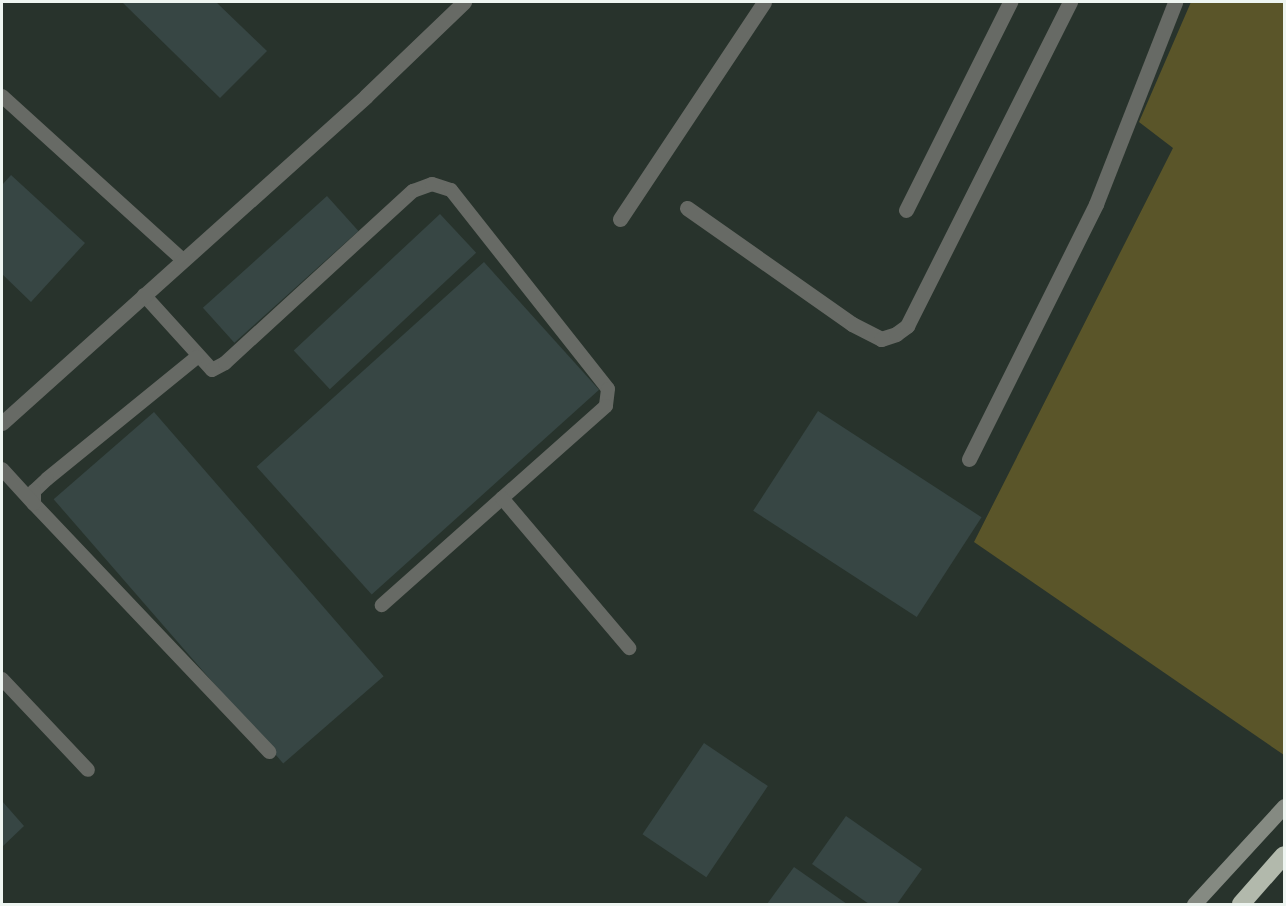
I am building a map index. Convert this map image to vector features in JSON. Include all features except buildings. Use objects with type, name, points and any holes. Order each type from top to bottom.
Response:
[{"type":"highway","points":[[1241,904],[1284,855]]},
{"type":"street","points":[[2,423],[366,96],[464,2]]},
{"type":"street","points":[[620,219],[764,2]]},
{"type":"street","points":[[906,210],[1010,2]]},
{"type":"street","points":[[687,208],[852,324],[881,339],[896,334],[907,326],[1070,2]]},
{"type":"street","points":[[969,459],[1096,204],[1175,2]]},
{"type":"street","points":[[1194,904],[1284,806]]},
{"type":"lane","points":[[2,96],[183,260]]},
{"type":"lane","points":[[144,295],[197,357],[212,370],[225,363],[413,191],[432,184],[451,190],[608,389],[606,405],[382,605]]},
{"type":"lane","points":[[34,504],[34,491],[47,479],[197,357]]},
{"type":"lane","points":[[2,469],[269,752]]},
{"type":"lane","points":[[502,498],[629,648]]},
{"type":"lane","points":[[2,679],[88,770]]},
{"type":"shaded area","points":[[1191,2],[1284,2],[1284,755],[974,542],[1173,148],[1139,122]]}]
